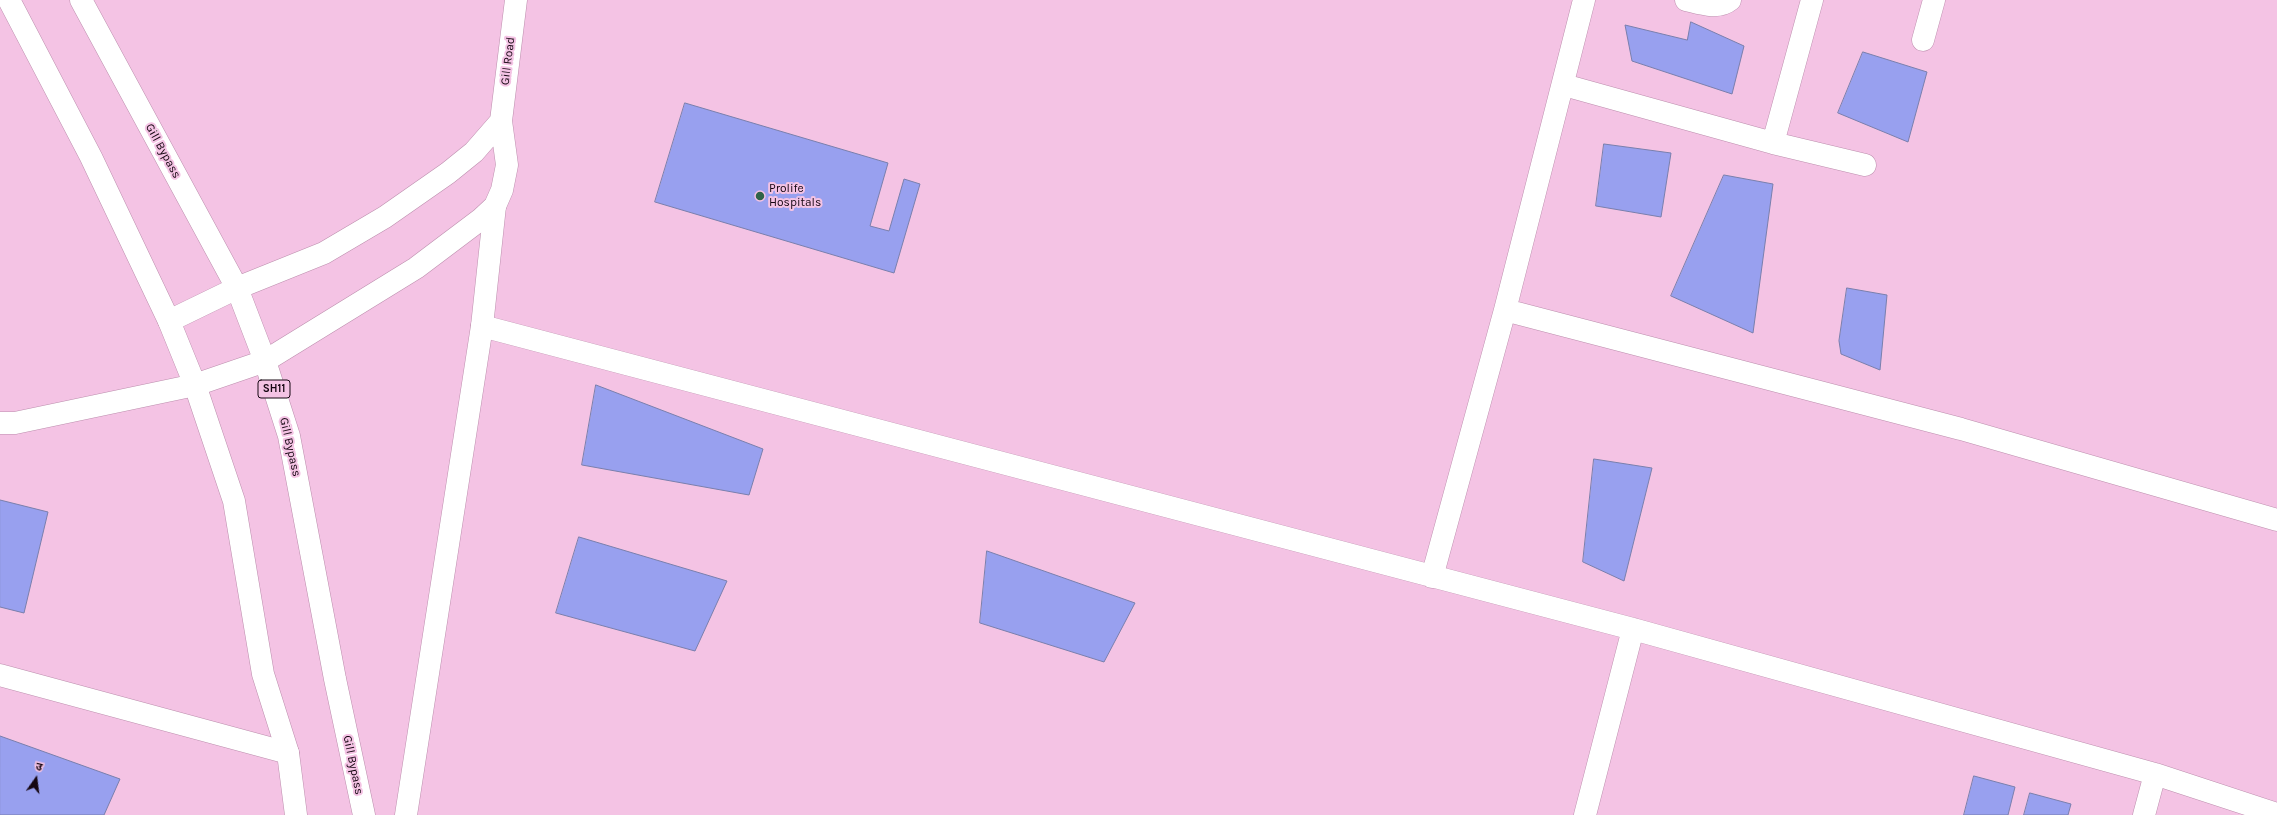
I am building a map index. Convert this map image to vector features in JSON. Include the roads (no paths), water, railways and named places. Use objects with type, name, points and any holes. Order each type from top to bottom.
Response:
[{"type":"street","points":[[9,0],[91,158],[169,321],[195,385],[234,501],[263,674],[288,752],[296,815]]},
{"type":"street","name":"Gill Bypass","points":[[81,0],[237,288],[265,361],[289,436],[335,679],[364,815]]},
{"type":"street","name":"Gill Road","points":[[406,815],[482,326],[496,206],[502,190],[507,165],[501,122],[516,0]]},
{"type":"street","points":[[1432,577],[1505,310],[1564,85],[1584,0]]},
{"type":"street","points":[[1686,0],[1711,5],[1725,4],[1730,0]]},
{"type":"street","points":[[1773,143],[1812,0]]},
{"type":"street","points":[[1923,40],[1934,0]]},
{"type":"street","points":[[1564,85],[1773,143],[1866,165]]},
{"type":"street","points":[[169,321],[237,288],[324,253],[385,217],[448,173],[474,152],[501,122]]},
{"type":"street","points":[[0,423],[15,423],[195,385],[265,361],[416,268],[496,206]]},
{"type":"street","points":[[1505,310],[1961,429],[2277,520]]},
{"type":"street","points":[[482,326],[1633,629],[2154,774],[2277,814]]},
{"type":"street","points":[[1585,815],[1633,629]]},
{"type":"street","points":[[0,675],[288,752]]},
{"type":"street","points":[[2144,815],[2154,774]]},
{"type":"place","name":"Prolife Hospitals","points":[[760,196]]}]
